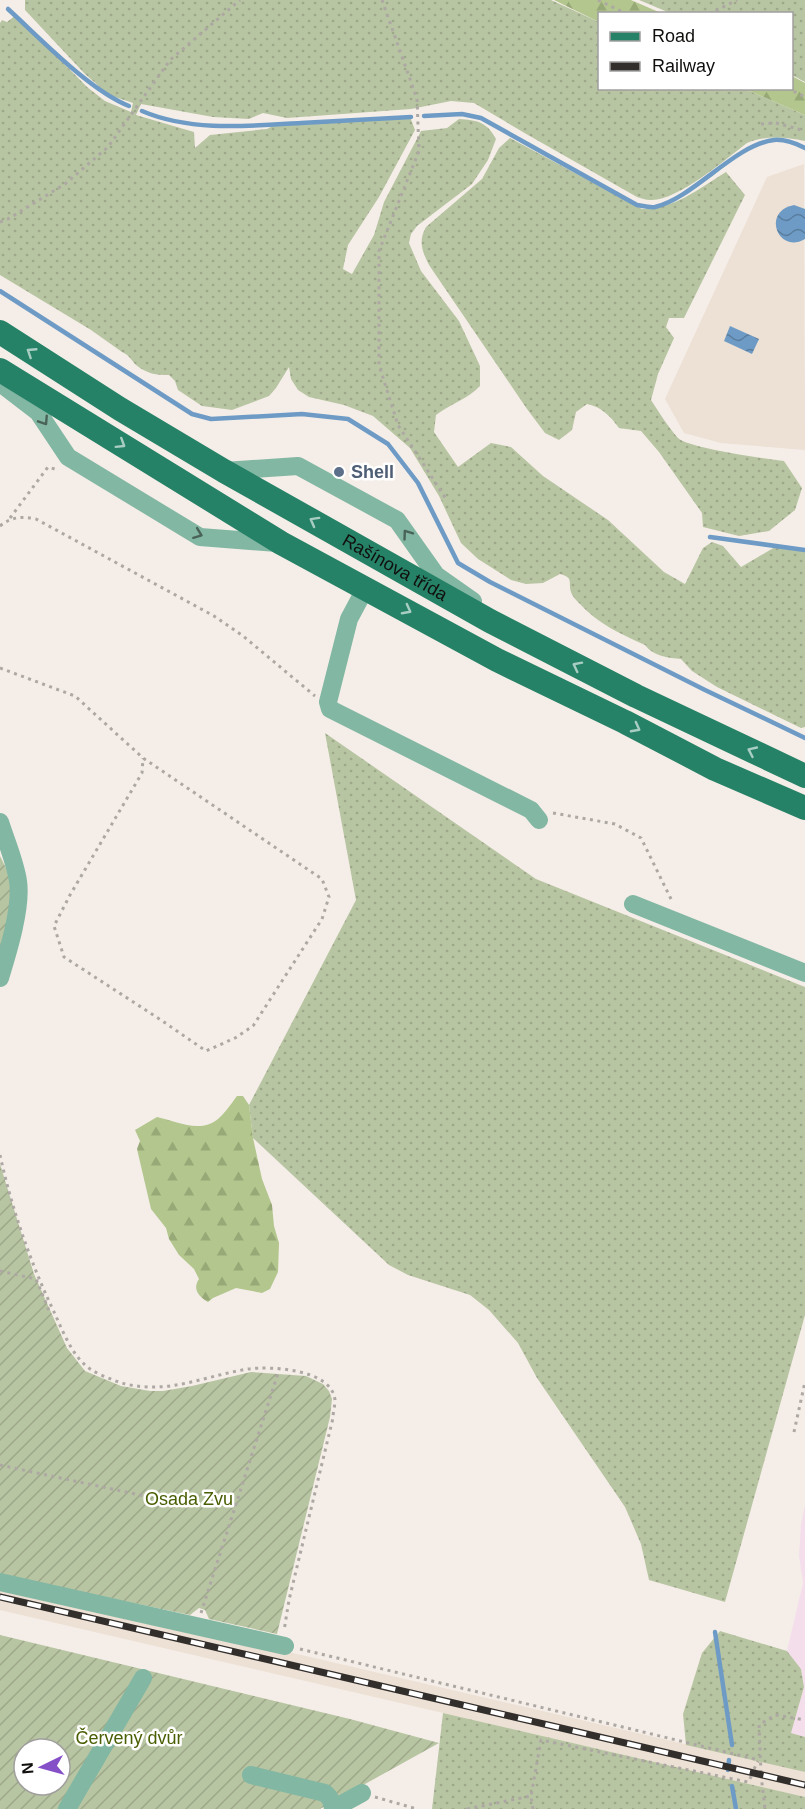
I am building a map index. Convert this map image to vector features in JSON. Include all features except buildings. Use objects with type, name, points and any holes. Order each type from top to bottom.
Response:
[{"type":"main road","name":"Rašínova třída","points":[[0,332],[120,409],[224,471],[490,621],[636,696],[805,776]]},
{"type":"main road","name":"Rašínova třída","points":[[0,370],[281,543],[364,589],[497,660],[715,769],[805,808]]},
{"type":"street","points":[[0,383],[38,412],[68,457],[200,537],[281,543]]},
{"type":"street","points":[[224,471],[298,466],[397,520],[436,575],[471,598],[490,621]]},
{"type":"street","points":[[364,589],[349,619],[327,702],[330,709],[536,815]]},
{"type":"street","points":[[0,822],[18,881],[18,897],[11,942],[0,978]]},
{"type":"street","points":[[633,904],[805,973]]},
{"type":"street","points":[[0,1582],[285,1646]]},
{"type":"street","points":[[67,1809],[143,1678]]},
{"type":"street","points":[[251,1775],[326,1793],[330,1796],[333,1809],[362,1793]]},
{"type":"path","points":[[0,222],[65,184],[108,147],[170,60],[240,0]]},
{"type":"path","points":[[382,0],[417,99],[419,151],[380,251],[379,365],[398,425],[446,499]]},
{"type":"path","points":[[598,0],[623,12]]},
{"type":"path","points":[[713,12],[737,0]]},
{"type":"path","points":[[791,90],[805,97]]},
{"type":"path","points":[[761,124],[776,123],[805,131]]},
{"type":"path","points":[[0,526],[9,520],[48,467],[59,471]]},
{"type":"path","points":[[9,520],[22,517],[36,519],[214,616],[243,636],[330,709]]},
{"type":"path","points":[[0,668],[75,696],[143,758],[322,879],[329,897],[322,919],[253,1026],[235,1038],[206,1051],[64,957],[54,926],[142,773],[143,758]]},
{"type":"path","points":[[536,815],[568,814],[615,824],[641,838],[684,926]]},
{"type":"path","points":[[0,1155],[26,1246],[41,1285],[64,1335],[76,1356],[87,1367],[121,1383],[143,1387],[175,1386],[251,1369],[307,1373],[326,1382],[335,1399],[333,1418],[289,1600],[284,1626],[285,1646],[759,1760]]},
{"type":"path","points":[[0,1271],[36,1279],[50,1313]]},
{"type":"path","points":[[197,1626],[279,1370]]},
{"type":"path","points":[[794,1432],[805,1382]]},
{"type":"path","points":[[0,1465],[154,1498]]},
{"type":"path","points":[[765,1809],[759,1760],[759,1725],[775,1715],[805,1720]]},
{"type":"path","points":[[533,1809],[531,1796],[541,1740],[748,1782],[752,1774]]},
{"type":"path","points":[[754,1769],[759,1760]]},
{"type":"path","points":[[362,1793],[417,1809]]},
{"type":"path","points":[[466,1809],[531,1796]]},
{"type":"shaded area","points":[[804,164],[805,450],[721,443],[684,433],[665,399],[767,177]]},
{"type":"shaded area","points":[[805,1505],[805,1737],[791,1733],[804,1687],[801,1669],[787,1651],[803,1583],[799,1556]]},
{"type":"shaded area","points":[[0,1585],[805,1772],[805,1797],[0,1610]]},
{"type":"green space","points":[[25,0],[551,0],[598,22],[598,90],[747,90],[805,115],[805,141],[776,138],[747,143],[687,187],[661,199],[650,200],[637,197],[474,103],[451,101],[411,109],[287,118],[263,113],[249,119],[213,117],[141,104],[136,115],[194,132],[195,148],[210,135],[267,129],[278,123],[410,117],[415,130],[379,197],[348,245],[343,269],[352,274],[374,235],[384,202],[421,131],[447,128],[459,119],[476,121],[485,125],[496,139],[488,160],[472,184],[417,226],[411,234],[409,243],[421,271],[459,321],[480,366],[480,386],[436,415],[434,432],[458,467],[491,443],[511,447],[543,476],[608,520],[664,572],[685,584],[703,548],[712,542],[723,546],[741,567],[775,547],[805,551],[805,727],[801,728],[717,687],[692,671],[681,659],[656,654],[645,645],[602,623],[575,598],[571,592],[570,580],[564,575],[560,574],[543,583],[526,584],[511,580],[478,559],[461,543],[439,496],[410,448],[373,416],[344,405],[309,397],[298,390],[291,379],[289,367],[269,396],[232,410],[202,406],[178,390],[175,381],[169,375],[144,370],[91,330],[0,275],[0,23],[2,20],[7,22],[16,15],[87,87],[105,101],[131,112],[133,103],[109,95],[85,74],[25,10]]},
{"type":"green space","points":[[554,0],[631,0],[659,12],[598,12],[598,22]]},
{"type":"green space","points":[[639,0],[805,0],[805,82],[793,76],[793,12],[668,12]]},
{"type":"green space","points":[[793,77],[805,83],[805,115],[747,90],[793,90]]},
{"type":"green space","points":[[510,138],[642,209],[676,202],[726,172],[745,195],[684,318],[669,318],[666,327],[674,338],[658,374],[651,400],[674,434],[685,442],[696,446],[784,461],[802,488],[795,510],[769,531],[739,536],[703,527],[702,513],[659,452],[641,431],[619,428],[597,407],[587,404],[576,412],[572,430],[559,440],[545,433],[429,265],[422,246],[422,237],[426,227],[482,179],[499,148]]},
{"type":"green space","points":[[325,733],[536,879],[805,987],[805,1315],[725,1602],[649,1580],[641,1544],[625,1507],[537,1378],[518,1343],[489,1310],[470,1295],[408,1275],[389,1265],[253,1138],[249,1105],[356,900]]},
{"type":"green space","points":[[0,856],[14,884],[0,957]]},
{"type":"green space","points":[[237,1096],[243,1096],[249,1105],[253,1138],[262,1179],[272,1205],[274,1226],[279,1243],[278,1272],[270,1289],[262,1293],[236,1288],[208,1302],[196,1289],[199,1279],[194,1269],[179,1255],[169,1239],[166,1228],[151,1209],[137,1149],[140,1141],[135,1130],[157,1117],[188,1125],[204,1126],[218,1119]]},
{"type":"green space","name":"Osada Zvu","points":[[0,1164],[34,1274],[67,1348],[85,1371],[121,1386],[150,1391],[192,1386],[251,1372],[306,1376],[323,1384],[329,1391],[332,1399],[330,1417],[277,1634],[209,1619],[205,1610],[199,1608],[190,1615],[0,1575]]},
{"type":"green space","points":[[720,1631],[787,1651],[801,1669],[804,1687],[791,1733],[805,1737],[805,1772],[686,1745],[683,1714],[702,1653]]},
{"type":"green space","name":"Červený dvůr","points":[[0,1635],[350,1719],[439,1743],[320,1809],[0,1809]]},
{"type":"green space","points":[[443,1713],[805,1797],[805,1809],[432,1809]]},
{"type":"water","points":[[794,205],[805,209],[805,239],[795,242],[781,237],[776,223],[778,215],[784,209]]},
{"type":"water","points":[[730,326],[759,339],[752,354],[724,341]]},
{"type":"waterway","points":[[8,9],[82,76],[129,106]]},
{"type":"waterway","points":[[142,111],[180,122],[220,126],[411,117]]},
{"type":"waterway","points":[[424,116],[462,114],[481,118],[637,205],[649,207],[655,207],[685,193],[744,151],[759,144],[782,140],[805,148]]},
{"type":"waterway","points":[[0,291],[192,414],[211,419],[302,414],[348,419],[388,444],[418,483],[458,563],[490,582],[805,738]]},
{"type":"waterway","points":[[710,537],[805,550]]},
{"type":"waterway","points":[[715,1632],[732,1745]]},
{"type":"waterway","points":[[728,1770],[729,1760]]},
{"type":"waterway","points":[[732,1786],[736,1809]]},
{"type":"railway","points":[[0,1597],[805,1785]]},
{"type":"place","name":"Shell","points":[[339,472]]}]
